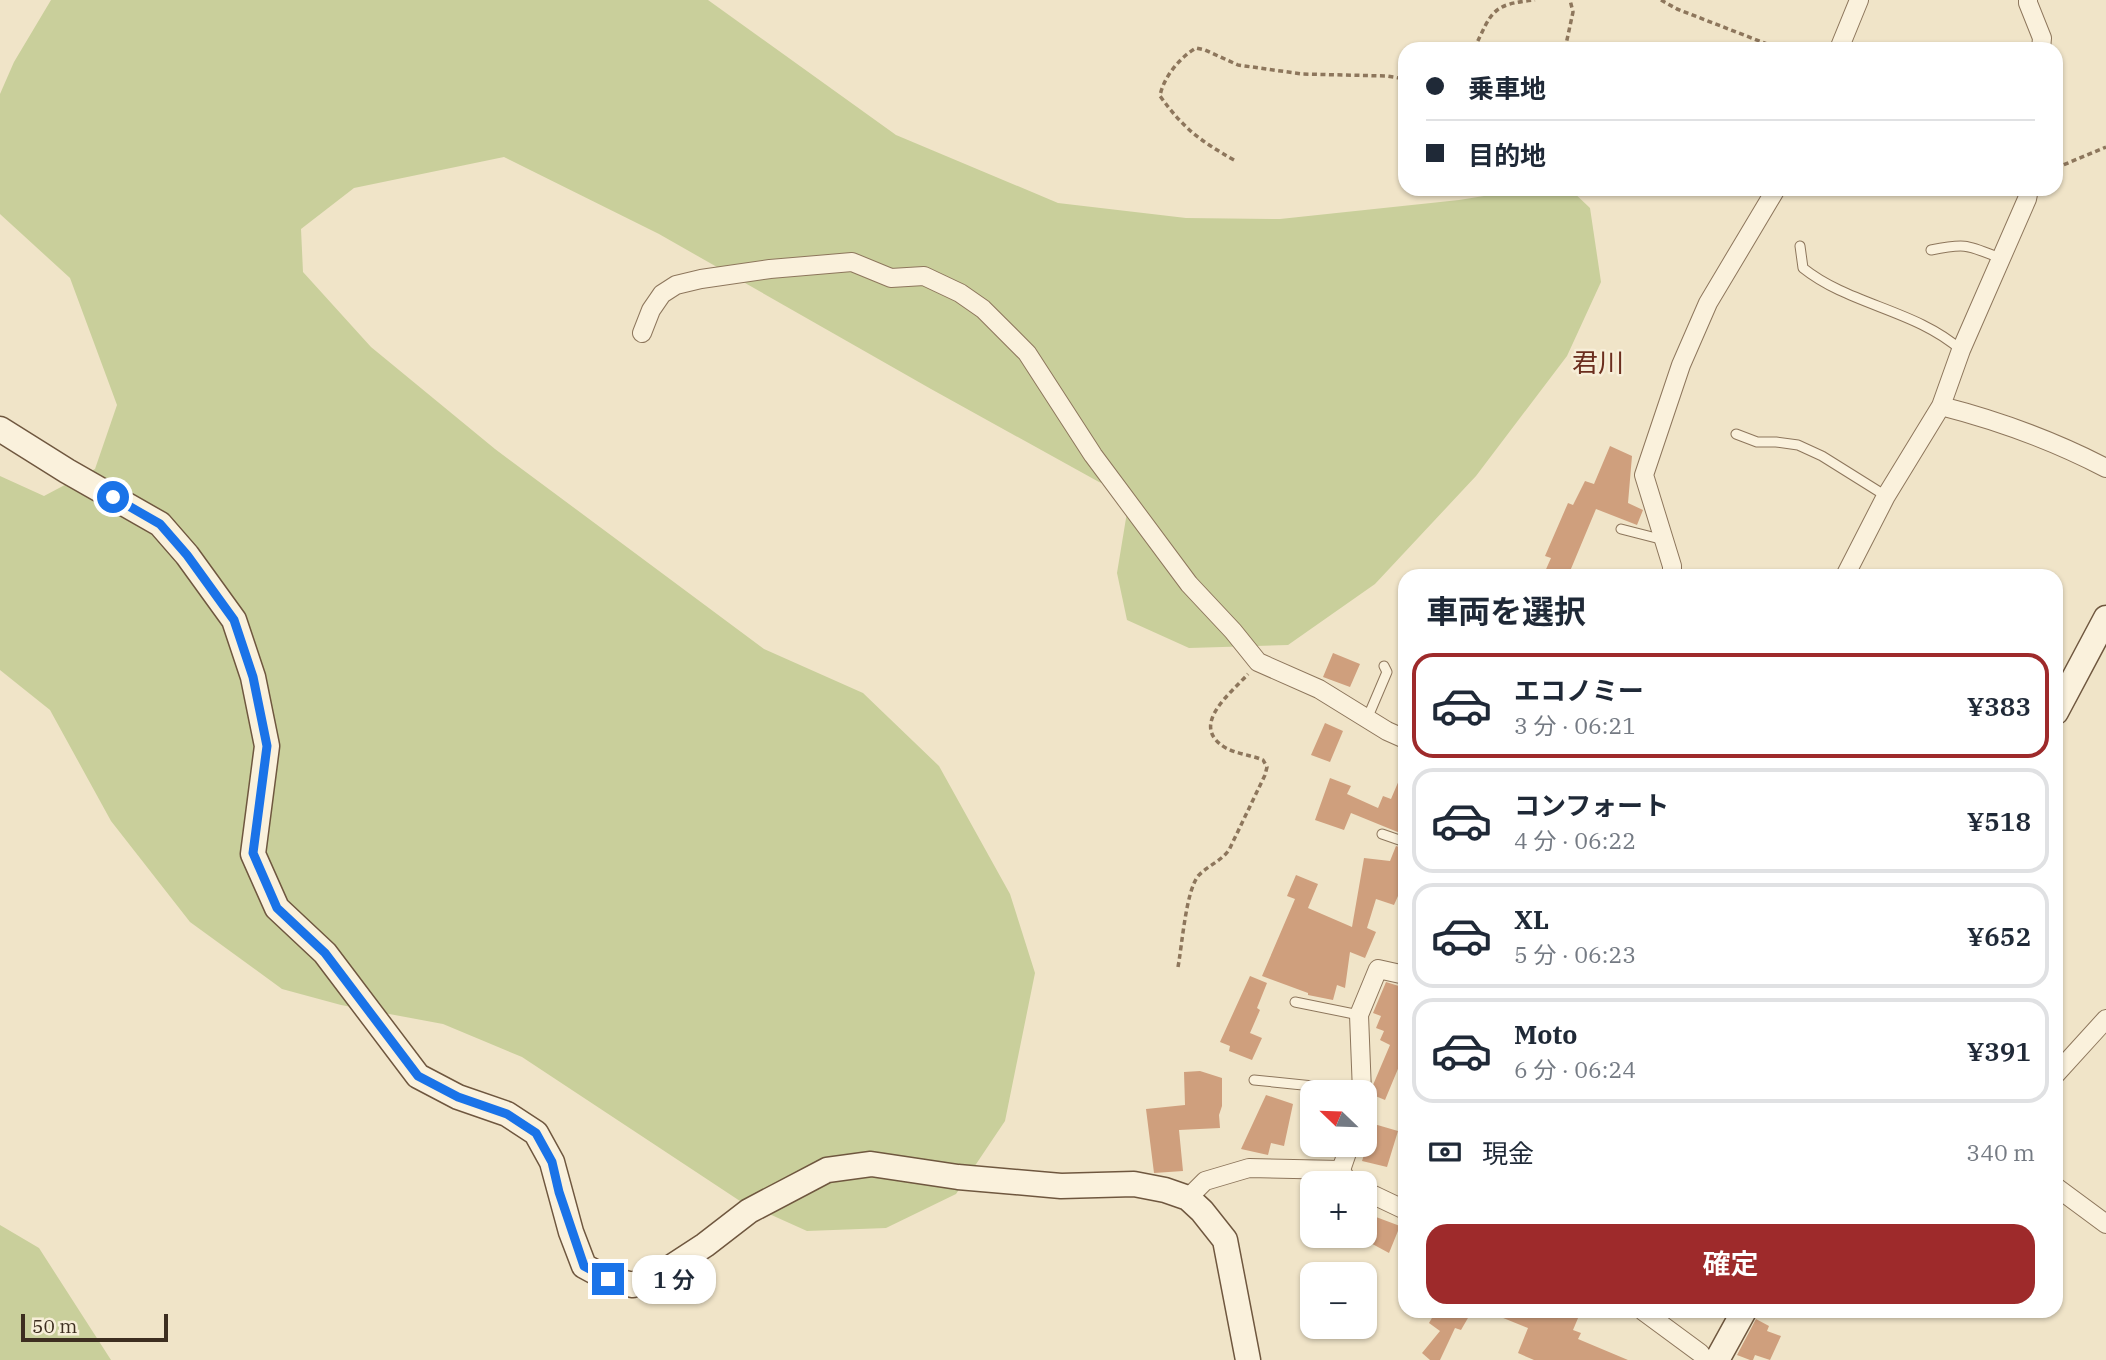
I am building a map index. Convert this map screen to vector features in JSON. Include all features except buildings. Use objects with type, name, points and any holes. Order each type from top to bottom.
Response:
[{"type":"street","points":[[1842,42],[1859,0]]},
{"type":"street","points":[[2023,1],[2042,42]]},
{"type":"street","points":[[1672,569],[1644,475],[1681,365],[1708,303],[1772,196]]},
{"type":"street","points":[[1849,569],[1886,496],[1941,406],[1961,350],[2028,196]]},
{"type":"street","points":[[642,333],[651,310],[662,294],[676,285],[770,270],[852,262],[891,278],[924,276],[960,293],[983,309],[1027,354],[1116,487],[1189,584],[1258,662],[1319,689],[1398,736]]},
{"type":"street","points":[[1941,406],[1980,416],[2043,438],[2106,468]]},
{"type":"street","points":[[0,429],[160,524],[187,555],[234,620],[253,677],[267,746],[253,853],[277,908],[325,953],[418,1076],[458,1097],[507,1114],[536,1133],[552,1162],[559,1192],[584,1266],[608,1279],[633,1285],[659,1275],[705,1245],[749,1211],[827,1170],[871,1164],[958,1177],[1061,1186],[1134,1184],[1188,1198],[1202,1210],[1225,1240],[1248,1360]]},
{"type":"street","points":[[2063,699],[2106,618]]},
{"type":"street","points":[[1362,1080],[1359,1016],[1378,969],[1398,973]]},
{"type":"street","points":[[2063,1066],[2106,1019]]},
{"type":"street","points":[[1188,1198],[1205,1181],[1248,1168],[1300,1172]]},
{"type":"street","points":[[2063,1193],[2106,1224]]},
{"type":"street","points":[[1377,1197],[1398,1207]]},
{"type":"street","points":[[1652,1318],[1700,1353],[1705,1360]]},
{"type":"street","points":[[1717,1360],[1740,1318]]},
{"type":"lane","points":[[1931,250],[1959,244],[2000,258]]},
{"type":"lane","points":[[1800,246],[1803,268],[1818,280],[1917,323],[1961,350]]},
{"type":"lane","points":[[1736,434],[1757,442],[1798,445],[1822,456],[1886,496]]},
{"type":"lane","points":[[1621,529],[1664,540]]},
{"type":"lane","points":[[1367,719],[1387,672],[1384,666]]},
{"type":"lane","points":[[1382,834],[1398,840]]},
{"type":"lane","points":[[1295,1002],[1359,1016]]},
{"type":"lane","points":[[1254,1080],[1300,1085]]},
{"type":"path","points":[[1478,42],[1493,12],[1512,2],[1535,0]]},
{"type":"path","points":[[1567,42],[1573,12],[1570,0]]},
{"type":"path","points":[[1661,0],[1677,9],[1762,42]]},
{"type":"path","points":[[1234,160],[1201,141],[1178,120],[1160,96],[1161,88],[1184,55],[1196,48],[1238,65],[1302,74],[1398,78]]},
{"type":"path","points":[[2063,165],[2106,147]]},
{"type":"path","points":[[1178,967],[1191,887],[1200,874],[1222,859],[1229,850],[1265,775],[1263,760],[1228,749],[1209,728],[1210,718],[1258,662]]},
{"type":"green space","points":[[51,0],[708,0],[896,135],[1058,203],[1186,218],[1280,219],[1484,196],[1577,196],[1590,208],[1601,282],[1567,356],[1476,476],[1375,584],[1288,645],[1189,648],[1127,620],[1117,573],[1130,494],[1099,482],[659,234],[504,157],[354,188],[301,229],[303,272],[371,347],[495,449],[764,649],[863,693],[939,766],[1010,894],[1035,973],[1005,1121],[956,1194],[886,1228],[807,1231],[740,1201],[522,1057],[443,1024],[341,1005],[282,989],[190,922],[111,821],[50,710],[0,670],[0,476],[44,496],[95,469],[117,405],[70,278],[0,214],[0,94],[14,62]]},
{"type":"green space","points":[[0,1225],[39,1248],[111,1360],[0,1360]]},
{"type":"district","name":"君川","points":[[1598,363]]},
{"type":"route","points":[[113,497],[160,524],[187,555],[234,620],[253,677],[267,746],[253,853],[277,908],[325,953],[418,1076],[458,1097],[507,1114],[536,1133],[552,1162],[571,1233],[584,1266],[608,1279]]}]
